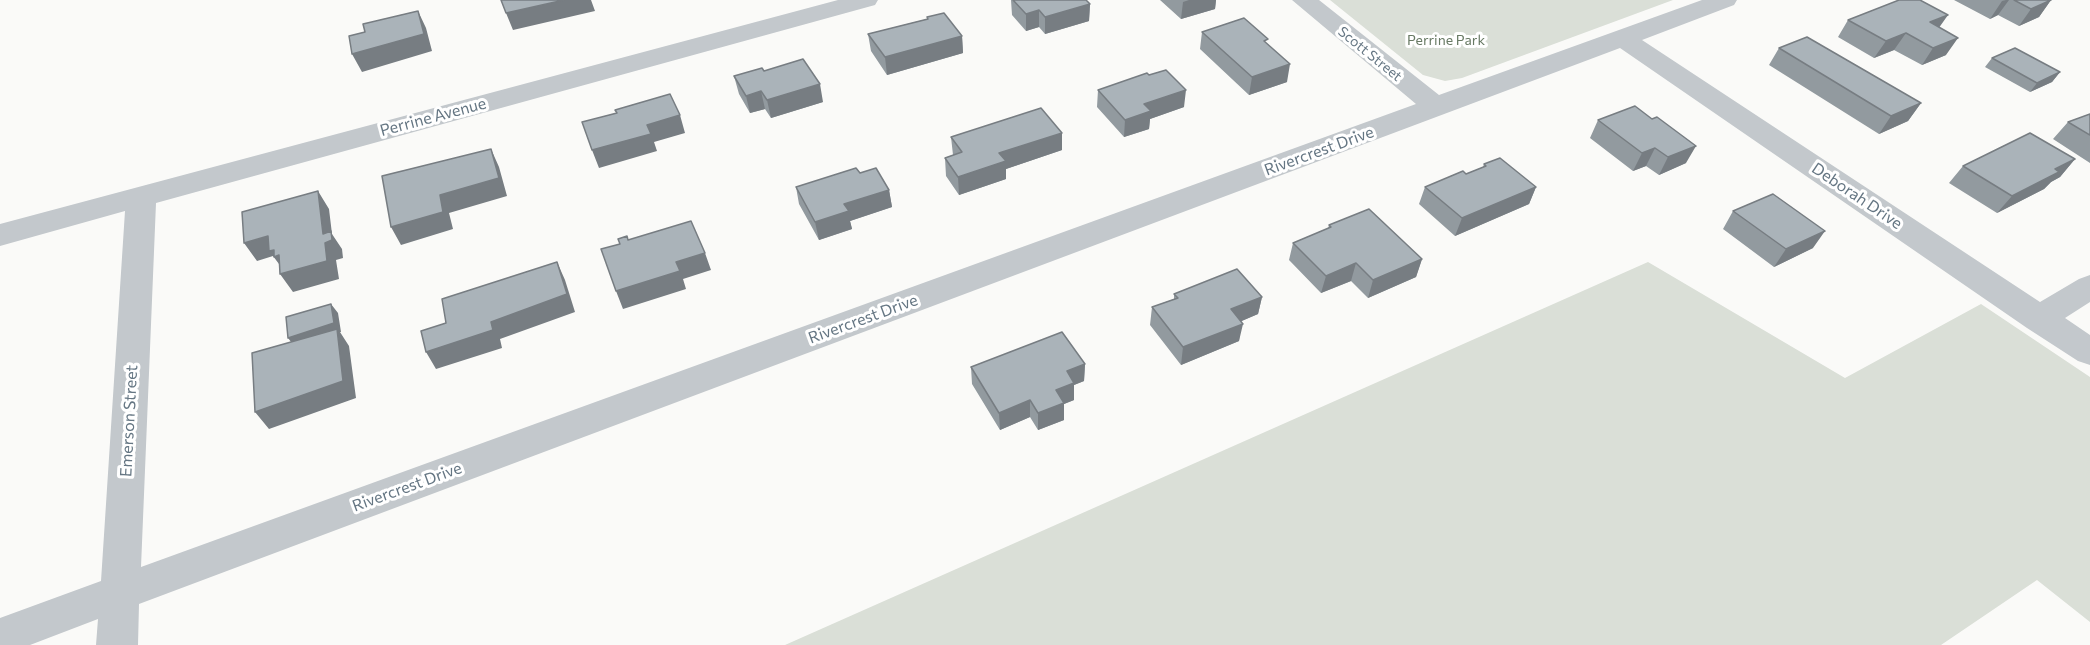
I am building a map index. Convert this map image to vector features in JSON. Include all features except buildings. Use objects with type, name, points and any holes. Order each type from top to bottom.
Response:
[{"type":"street","name":"Perrine Avenue","points":[[0,235],[866,0]]},
{"type":"street","name":"Scott Street","points":[[1304,0],[1437,107]]},
{"type":"street","name":"Rivercrest Drive","points":[[0,638],[1725,0]]},
{"type":"street","name":"Deborah Drive","points":[[1623,39],[2090,352]]},
{"type":"street","name":"Emerson Street","points":[[117,645],[141,196]]},
{"type":"street","points":[[2039,319],[2090,287]]},
{"type":"green space","name":"Perrine Park","points":[[1330,0],[1673,0],[1462,78],[1445,81],[1423,75]]},
{"type":"green space","points":[[1648,262],[1845,378],[1981,304],[2090,377],[2090,622],[2037,580],[1941,645],[785,645]]}]
